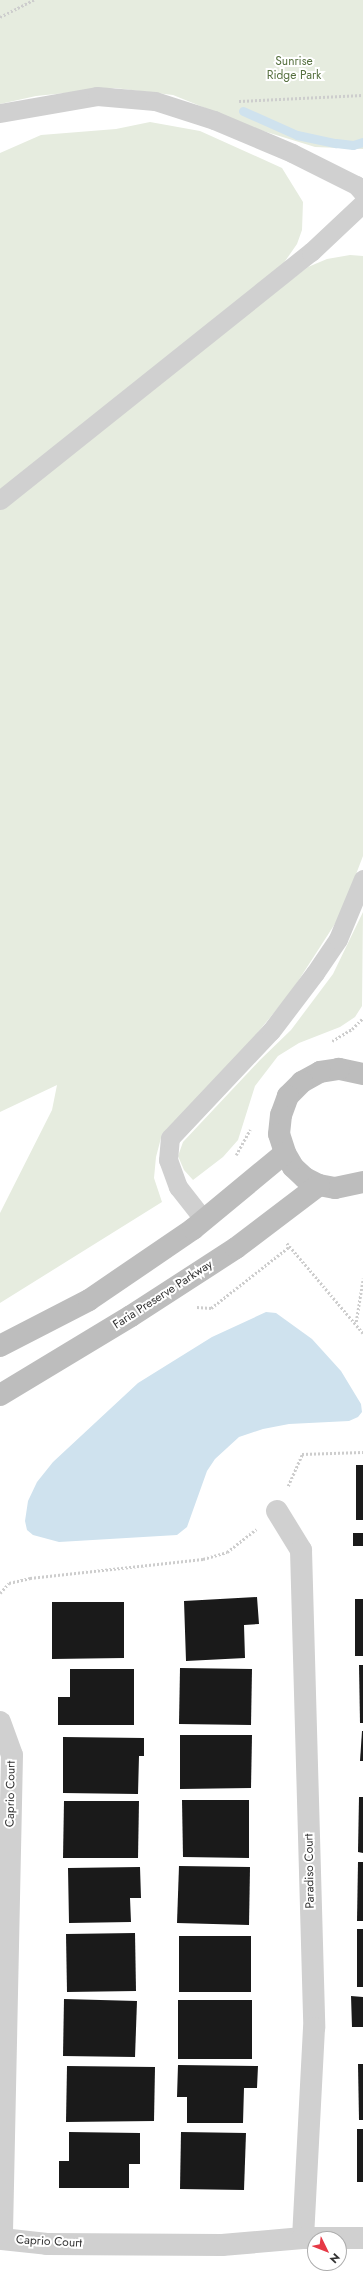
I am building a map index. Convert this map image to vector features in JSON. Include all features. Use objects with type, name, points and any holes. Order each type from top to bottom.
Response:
[{"type":"street","points":[[359,1187],[335,1188],[319,1185],[305,1178],[293,1167],[285,1153],[280,1128],[281,1114],[288,1096],[302,1082],[320,1072],[339,1069],[362,1071]]},
{"type":"street","points":[[0,1346],[89,1300],[204,1220],[285,1153]]},
{"type":"street","name":"Faria Preserve Parkway","points":[[0,1395],[131,1316],[236,1248],[319,1185]]},
{"type":"street","name":"Paradiso Court","points":[[277,1511],[302,1550],[314,2028],[303,2238]]},
{"type":"street","name":"Caprio Court","points":[[0,1722],[12,1755],[2,2239],[48,2244],[222,2245],[303,2238]]},
{"type":"street","points":[[303,2238],[363,2238]]},
{"type":"lane","points":[[0,113],[97,96],[155,101],[214,120],[292,153],[356,185],[363,192]]},
{"type":"lane","points":[[0,500],[305,257],[363,203]]},
{"type":"lane","points":[[204,1220],[178,1187],[168,1160],[170,1138],[271,1031],[315,973],[338,939],[363,879]]},
{"type":"path","points":[[0,17],[34,0]]},
{"type":"path","points":[[231,102],[363,95]]},
{"type":"path","points":[[270,1223],[356,1322],[363,1333]]},
{"type":"path","points":[[356,1322],[363,1279]]},
{"type":"path","points":[[0,1593],[9,1582],[30,1578],[203,1559],[227,1552],[277,1511],[302,1454],[363,1452]]},
{"type":"green space","name":"Sunrise Ridge Park","points":[[0,0],[363,0],[363,149],[315,147],[260,130],[173,95],[115,88],[36,96],[0,104]]},
{"type":"green space","points":[[150,122],[200,131],[282,168],[303,202],[302,230],[297,244],[281,267],[291,280],[308,267],[327,259],[350,255],[363,256],[363,856],[340,916],[291,992],[230,1066],[162,1134],[156,1157],[154,1178],[162,1202],[0,1303],[0,1213],[52,1110],[57,1085],[0,1112],[0,153],[41,135],[116,129]]},
{"type":"green space","points":[[363,912],[362,1006],[355,1017],[340,1027],[299,1043],[278,1056],[255,1086],[238,1140],[223,1157],[193,1180],[184,1170],[178,1156],[183,1142],[260,1060],[291,1030],[333,974]]},
{"type":"water","points":[[266,1312],[276,1313],[312,1339],[341,1371],[361,1404],[362,1412],[358,1417],[349,1421],[289,1424],[263,1429],[239,1437],[215,1459],[207,1471],[187,1527],[177,1535],[59,1542],[33,1535],[27,1530],[25,1521],[28,1501],[37,1482],[53,1462],[138,1383],[212,1337]]},
{"type":"building","points":[[356,1465],[363,1465],[363,1520],[356,1520]]},
{"type":"building","points":[[353,1533],[363,1533],[363,1546],[353,1546]]},
{"type":"building","points":[[257,1597],[259,1624],[244,1625],[245,1658],[186,1661],[184,1601]]},
{"type":"building","points":[[355,1599],[363,1599],[363,1656],[355,1656]]},
{"type":"building","points":[[52,1602],[124,1602],[124,1658],[52,1659]]},
{"type":"building","points":[[359,1665],[363,1665],[363,1723],[360,1723]]},
{"type":"building","points":[[180,1668],[252,1669],[251,1725],[179,1724]]},
{"type":"building","points":[[70,1669],[134,1669],[134,1725],[58,1725],[58,1697],[70,1697]]},
{"type":"building","points":[[362,1731],[363,1761],[360,1761]]},
{"type":"building","points":[[180,1735],[252,1735],[251,1788],[180,1789]]},
{"type":"building","points":[[63,1737],[144,1738],[144,1756],[139,1756],[138,1794],[63,1793]]},
{"type":"building","points":[[359,1797],[363,1797],[363,1853],[358,1852]]},
{"type":"building","points":[[182,1800],[249,1800],[249,1858],[183,1857]]},
{"type":"building","points":[[64,1801],[139,1801],[138,1858],[63,1858]]},
{"type":"building","points":[[358,1862],[363,1862],[363,1921],[357,1921]]},
{"type":"building","points":[[179,1866],[250,1867],[249,1925],[177,1923]]},
{"type":"building","points":[[140,1867],[141,1898],[130,1898],[131,1922],[69,1923],[68,1868]]},
{"type":"building","points":[[357,1929],[363,1929],[363,1987],[357,1987]]},
{"type":"building","points":[[135,1933],[136,1991],[67,1992],[66,1934]]},
{"type":"building","points":[[179,1936],[251,1936],[251,1992],[179,1992]]},
{"type":"building","points":[[351,1996],[363,1997],[363,2027],[352,2027]]},
{"type":"building","points":[[64,1999],[137,2001],[135,2057],[63,2056]]},
{"type":"building","points":[[178,2000],[252,2000],[252,2059],[178,2059]]},
{"type":"building","points":[[358,2064],[363,2064],[363,2120],[359,2120]]},
{"type":"building","points":[[178,2065],[258,2066],[257,2088],[244,2088],[243,2123],[187,2123],[187,2097],[177,2097]]},
{"type":"building","points":[[67,2066],[155,2067],[154,2121],[66,2122]]},
{"type":"building","points":[[357,2129],[363,2129],[363,2182],[357,2182]]},
{"type":"building","points":[[69,2132],[140,2133],[140,2164],[129,2164],[129,2188],[59,2188],[59,2161],[69,2161]]},
{"type":"building","points":[[181,2132],[246,2133],[244,2190],[180,2189]]},
{"type":"waterway","points":[[243,111],[297,135],[353,145],[363,142]]}]
